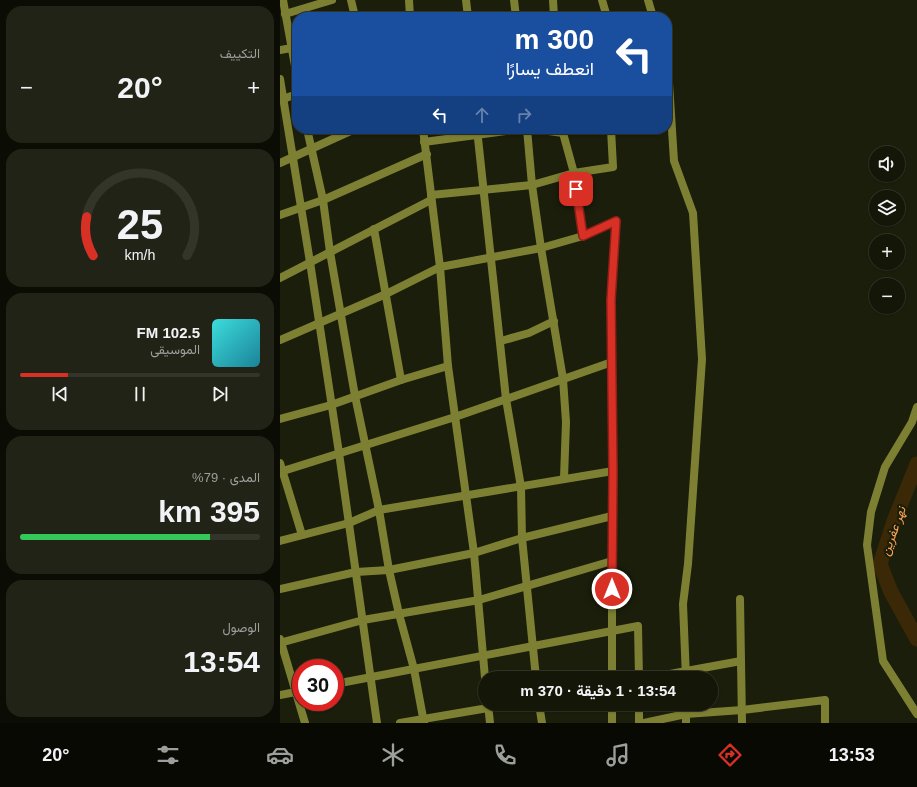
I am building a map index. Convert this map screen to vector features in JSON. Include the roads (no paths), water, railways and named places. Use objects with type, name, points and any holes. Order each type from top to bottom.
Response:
[{"type":"street","points":[[283,0],[284,14],[292,38]]},
{"type":"street","points":[[284,14],[332,0]]},
{"type":"street","points":[[351,0],[354,12]]},
{"type":"street","points":[[409,0],[410,12]]},
{"type":"street","points":[[466,0],[467,12]]},
{"type":"street","points":[[514,0],[515,12]]},
{"type":"street","points":[[553,0],[554,12]]},
{"type":"street","points":[[602,0],[606,12]]},
{"type":"street","points":[[648,0],[652,12]]},
{"type":"street","points":[[280,50],[292,48]]},
{"type":"street","points":[[280,79],[282,98],[302,206],[378,723]]},
{"type":"street","points":[[282,98],[292,95]]},
{"type":"street","points":[[672,130],[674,161],[693,212],[702,359],[688,564],[683,604],[686,671]]},
{"type":"street","points":[[308,134],[323,200],[330,252],[342,314],[355,396],[379,510],[389,570],[414,669],[424,721]]},
{"type":"street","points":[[280,163],[344,134]]},
{"type":"street","points":[[423,134],[440,267],[448,366],[474,553],[485,671]]},
{"type":"street","points":[[424,142],[467,134]]},
{"type":"street","points":[[478,134],[506,399],[521,486],[522,538],[535,671]]},
{"type":"street","points":[[527,134],[532,185],[541,248],[563,379],[566,422],[564,478]]},
{"type":"street","points":[[563,134],[574,173],[583,236]]},
{"type":"street","points":[[280,278],[431,198],[532,185],[574,173],[613,167],[611,134]]},
{"type":"street","points":[[280,215],[302,206],[323,200],[427,154]]},
{"type":"street","points":[[280,340],[386,294],[440,267],[541,248],[583,236],[616,221],[611,300],[613,471],[612,671]]},
{"type":"street","points":[[374,229],[401,380]]},
{"type":"street","points":[[500,341],[529,333],[554,320]]},
{"type":"street","points":[[302,535],[281,469],[339,454],[455,417],[612,362]]},
{"type":"street","points":[[280,419],[332,405],[401,380],[448,366]]},
{"type":"street","points":[[917,407],[912,422],[885,467],[871,512],[867,545],[883,661],[917,714]]},
{"type":"street","points":[[280,541],[349,523],[379,510],[613,471]]},
{"type":"street","points":[[280,589],[356,572],[389,570],[474,553],[522,538],[612,516]]},
{"type":"street","points":[[292,673],[280,641],[363,620],[479,600],[612,561]]},
{"type":"street","points":[[740,599],[742,723]]},
{"type":"street","points":[[344,682],[638,626],[639,671]]},
{"type":"street","points":[[702,671],[741,661]]},
{"type":"street","points":[[280,694],[292,692]]},
{"type":"street","points":[[644,723],[686,714],[742,710],[825,700],[825,723]]},
{"type":"street","points":[[400,723],[424,721],[478,708]]},
{"type":"street","points":[[303,711],[305,723]]},
{"type":"street","points":[[489,711],[490,723]]},
{"type":"street","points":[[540,711],[542,723]]},
{"type":"street","points":[[612,711],[612,723]]},
{"type":"street","points":[[639,711],[639,723]]},
{"type":"street","points":[[686,714],[686,723]]},
{"type":"waterway","name":"نهر عفرين","points":[[917,464],[894,521],[880,564],[891,592],[917,639]]}]
